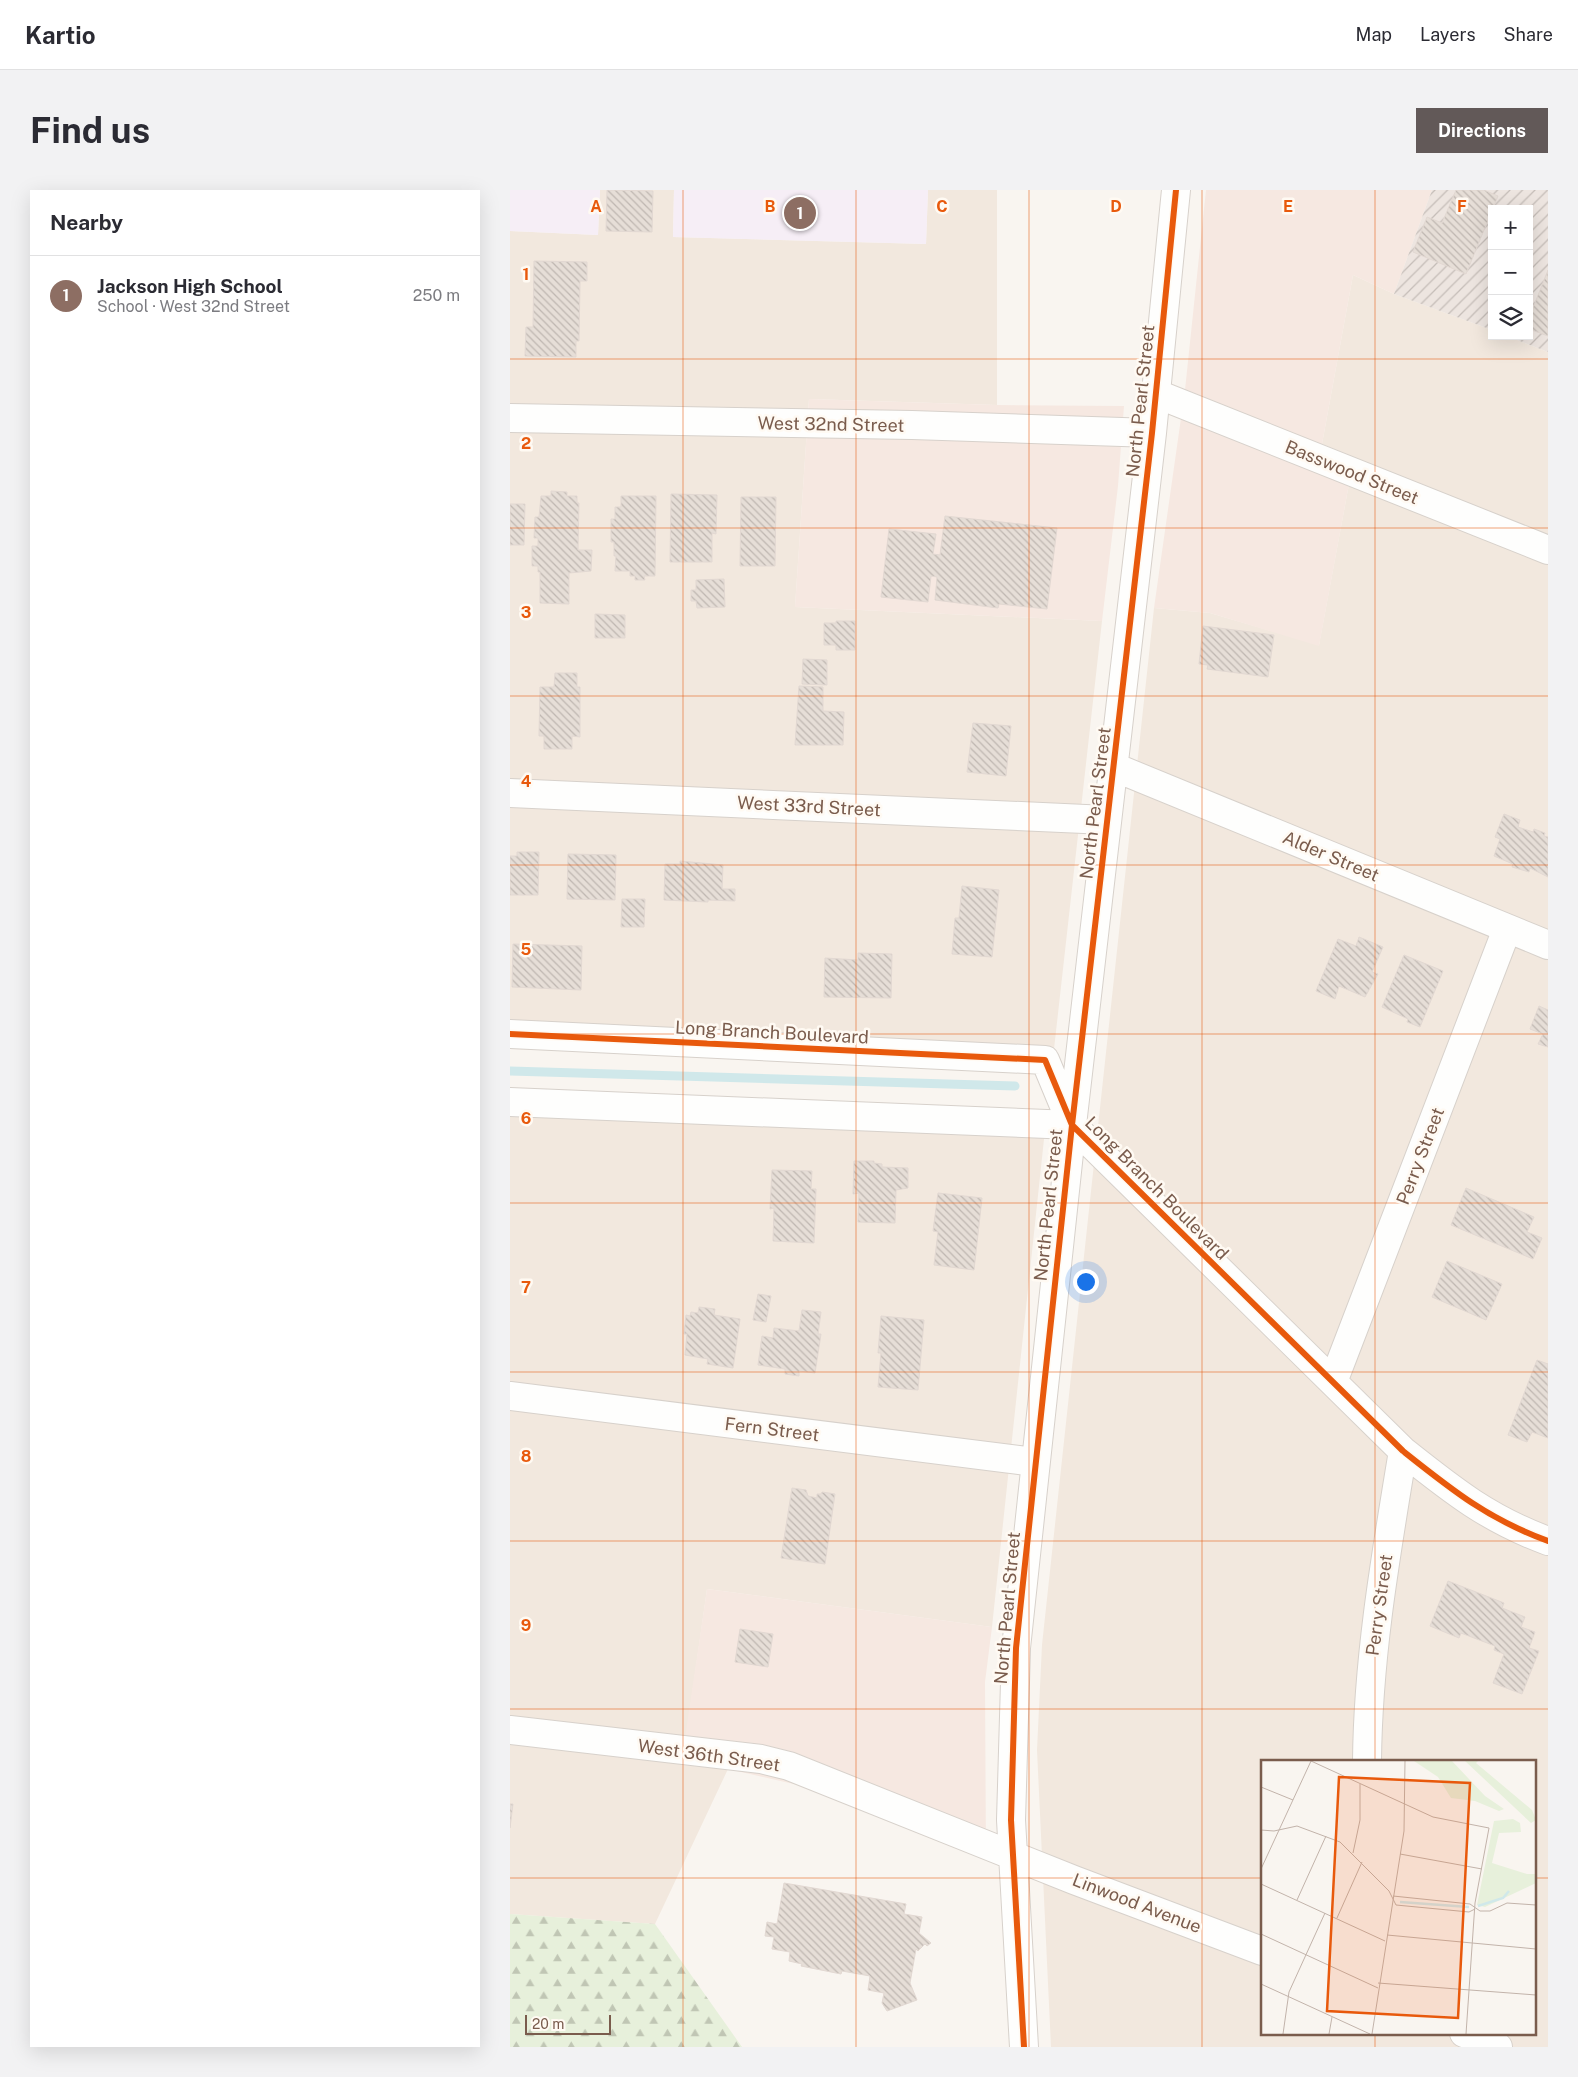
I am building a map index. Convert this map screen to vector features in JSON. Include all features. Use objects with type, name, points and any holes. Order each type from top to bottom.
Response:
[{"type":"street","name":"North Pearl Street","points":[[1024,2047],[1011,1820],[1016,1648],[1034,1462],[1157,394],[1176,190]]},
{"type":"street","name":"Basswood Street","points":[[1157,394],[1548,550]]},
{"type":"street","name":"West 32nd Street","points":[[510,418],[902,425],[1152,433]]},
{"type":"street","name":"Alder Street","points":[[1114,767],[1507,930],[1548,945]]},
{"type":"street","name":"West 33rd Street","points":[[510,793],[1107,820]]},
{"type":"street","name":"Perry Street","points":[[1333,1382],[1507,930]]},
{"type":"street","name":"Long Branch Boulevard","points":[[510,1034],[1045,1060],[1072,1125],[1404,1451],[1463,1499],[1516,1529],[1548,1541]]},
{"type":"street","name":"Long Branch Boulevard","points":[[510,1102],[1072,1125]]},
{"type":"street","name":"Fern Street","points":[[510,1396],[1034,1462]]},
{"type":"street","name":"Perry Street","points":[[1367,1760],[1367,1711],[1373,1643],[1383,1569],[1404,1451]]},
{"type":"street","name":"West 36th Street","points":[[510,1730],[761,1759],[789,1766],[1012,1854]]},
{"type":"street","name":"Linwood Avenue","points":[[1012,1854],[1074,1880],[1261,1951]]},
{"type":"street","points":[[1466,2034],[1498,2047]]},
{"type":"shaded area","points":[[510,190],[600,190],[598,235],[510,231]]},
{"type":"shaded area","points":[[600,190],[674,190],[673,237],[926,244],[928,190],[997,190],[997,405],[809,399],[795,607],[1102,621],[1052,1067],[510,1049],[510,231],[598,235]]},
{"type":"shaded area","points":[[674,190],[928,190],[926,244],[673,237]]},
{"type":"shaded area","points":[[1206,190],[1432,190],[1394,294],[1353,275],[1322,444],[1354,457],[1319,646],[1210,613],[1154,608],[1185,390]]},
{"type":"shaded area","points":[[1432,190],[1548,190],[1548,352],[1517,340],[1533,340],[1533,205],[1488,205],[1488,329],[1394,294]]},
{"type":"shaded area","points":[[1353,275],[1394,294],[1488,329],[1488,340],[1517,340],[1548,352],[1548,2047],[1051,2047],[1037,1750],[1042,1645],[1154,608],[1210,613],[1319,645],[1354,457],[1322,444]]},
{"type":"shaded area","points":[[809,399],[997,405],[1124,406],[1118,486],[1102,621],[795,607]]},
{"type":"shaded area","points":[[510,1095],[1047,1111],[992,1627],[707,1589],[682,1765],[728,1769],[655,1924],[510,1914]]},
{"type":"shaded area","points":[[707,1589],[992,1627],[985,1682],[986,1860],[798,1785],[728,1769],[681,1765]]},
{"type":"green space","points":[[510,1914],[655,1924],[742,2047],[510,2047]]},
{"type":"building","points":[[607,190],[653,191],[652,232],[606,231]]},
{"type":"building","points":[[1456,190],[1484,190],[1498,196],[1494,205],[1488,205],[1488,220],[1466,274],[1413,252],[1427,217],[1442,223]]},
{"type":"building","points":[[534,261],[587,262],[587,281],[580,281],[579,341],[576,341],[576,357],[525,356],[526,327],[533,327]]},
{"type":"building","points":[[1548,270],[1548,336],[1533,330],[1533,308]]},
{"type":"building","points":[[551,491],[567,492],[567,496],[577,496],[577,503],[579,503],[578,550],[592,550],[591,571],[569,573],[569,604],[540,603],[540,572],[538,572],[538,566],[532,566],[532,546],[538,546],[538,538],[534,538],[535,517],[539,517],[541,496],[551,496]]},
{"type":"building","points":[[671,494],[717,495],[716,534],[712,533],[712,562],[670,562]]},
{"type":"building","points":[[621,496],[656,496],[655,576],[644,576],[645,580],[635,580],[635,576],[630,576],[630,571],[615,571],[616,556],[614,556],[614,542],[611,542],[611,519],[615,519],[615,507],[621,507]]},
{"type":"building","points":[[741,497],[776,497],[775,566],[740,566]]},
{"type":"building","points":[[510,504],[525,504],[524,545],[510,545]]},
{"type":"building","points":[[945,516],[1057,528],[1047,609],[999,604],[998,608],[935,600],[937,577],[931,576],[928,602],[881,597],[889,529],[936,534],[933,554],[940,555]]},
{"type":"building","points":[[724,579],[725,607],[697,608],[696,601],[691,601],[691,590],[696,590],[696,580]]},
{"type":"building","points":[[595,614],[625,615],[625,638],[595,638]]},
{"type":"building","points":[[836,621],[855,621],[855,650],[836,650],[836,645],[824,645],[824,623],[836,623]]},
{"type":"building","points":[[1203,626],[1274,635],[1268,677],[1207,669],[1208,665],[1199,664]]},
{"type":"building","points":[[803,659],[827,660],[827,685],[802,684]]},
{"type":"building","points":[[555,673],[577,673],[577,687],[580,687],[580,737],[572,736],[572,749],[544,749],[544,736],[539,736],[540,687],[554,687]]},
{"type":"building","points":[[799,686],[823,687],[823,711],[844,712],[843,745],[795,745]]},
{"type":"building","points":[[973,723],[1011,726],[1006,776],[967,772]]},
{"type":"building","points":[[1504,814],[1520,820],[1518,827],[1533,832],[1534,829],[1545,833],[1544,836],[1548,837],[1548,877],[1530,868],[1529,872],[1512,867],[1513,864],[1494,856],[1500,839],[1495,837]]},
{"type":"building","points":[[517,852],[539,852],[538,895],[510,895],[510,856],[517,856]]},
{"type":"building","points":[[568,854],[616,855],[615,900],[567,899]]},
{"type":"building","points":[[680,861],[723,865],[722,889],[735,889],[735,901],[664,900],[665,864],[680,864]]},
{"type":"building","points":[[962,886],[999,890],[992,957],[952,954],[955,918],[959,918]]},
{"type":"building","points":[[622,899],[645,899],[644,927],[621,927]]},
{"type":"building","points":[[1359,937],[1383,947],[1372,972],[1378,974],[1365,997],[1339,986],[1335,999],[1316,991],[1338,939],[1356,946]]},
{"type":"building","points":[[513,944],[582,946],[581,990],[512,987]]},
{"type":"building","points":[[858,953],[892,954],[891,998],[824,997],[825,958],[858,960]]},
{"type":"building","points":[[1404,955],[1443,971],[1420,1027],[1407,1022],[1408,1019],[1382,1007]]},
{"type":"building","points":[[1539,1006],[1548,1010],[1548,1047],[1538,1044],[1543,1034],[1530,1029]]},
{"type":"building","points":[[854,1161],[874,1161],[874,1163],[882,1164],[882,1167],[908,1168],[908,1188],[896,1190],[895,1223],[858,1222],[859,1193],[853,1194]]},
{"type":"building","points":[[772,1170],[812,1171],[811,1189],[816,1189],[814,1243],[773,1241],[774,1208],[770,1209]]},
{"type":"building","points":[[1466,1188],[1534,1217],[1527,1232],[1542,1238],[1533,1259],[1451,1225]]},
{"type":"building","points":[[938,1193],[982,1198],[974,1270],[934,1265],[938,1232],[933,1231]]},
{"type":"building","points":[[1447,1261],[1502,1284],[1486,1320],[1432,1297]]},
{"type":"building","points":[[758,1294],[771,1296],[766,1322],[753,1320]]},
{"type":"building","points":[[699,1307],[715,1309],[714,1315],[740,1319],[733,1368],[707,1364],[708,1359],[685,1355],[687,1334],[684,1334],[686,1315],[690,1316],[691,1312],[698,1313]]},
{"type":"building","points":[[802,1310],[821,1312],[818,1334],[821,1334],[815,1373],[799,1371],[799,1376],[785,1374],[785,1369],[758,1365],[762,1336],[773,1338],[774,1328],[799,1331]]},
{"type":"building","points":[[881,1316],[924,1320],[918,1390],[878,1387],[881,1353],[878,1353]]},
{"type":"building","points":[[1537,1360],[1548,1364],[1548,1438],[1532,1432],[1527,1442],[1508,1435]]},
{"type":"building","points":[[792,1488],[806,1490],[808,1496],[817,1498],[817,1494],[822,1492],[835,1494],[825,1564],[781,1558]]},
{"type":"building","points":[[1448,1581],[1504,1603],[1502,1608],[1525,1617],[1521,1627],[1535,1632],[1529,1648],[1539,1651],[1522,1694],[1493,1683],[1504,1654],[1494,1650],[1495,1646],[1461,1633],[1459,1638],[1430,1626]]},
{"type":"building","points":[[740,1629],[773,1634],[768,1667],[735,1662]]},
{"type":"building","points":[[510,1804],[513,1804],[510,1828]]},
{"type":"building","points":[[784,1883],[906,1904],[904,1914],[922,1917],[919,1933],[931,1943],[927,1946],[925,1944],[918,1951],[916,1949],[910,1983],[917,2000],[887,2011],[882,2003],[884,1993],[868,1990],[870,1976],[842,1971],[841,1974],[801,1966],[802,1964],[789,1961],[790,1952],[772,1949],[774,1937],[765,1936],[767,1922],[777,1924]]},
{"type":"waterway","points":[[510,1071],[1015,1086]]},
{"type":"cycle path","points":[[1024,2047],[1011,1820],[1016,1648],[1072,1125],[1152,433],[1176,190]]},
{"type":"cycle path","points":[[510,1034],[1045,1060],[1072,1125],[1403,1451],[1471,1502],[1507,1523],[1548,1541]]},
{"type":"place","name":"Jackson High School","points":[[800,213]]}]
